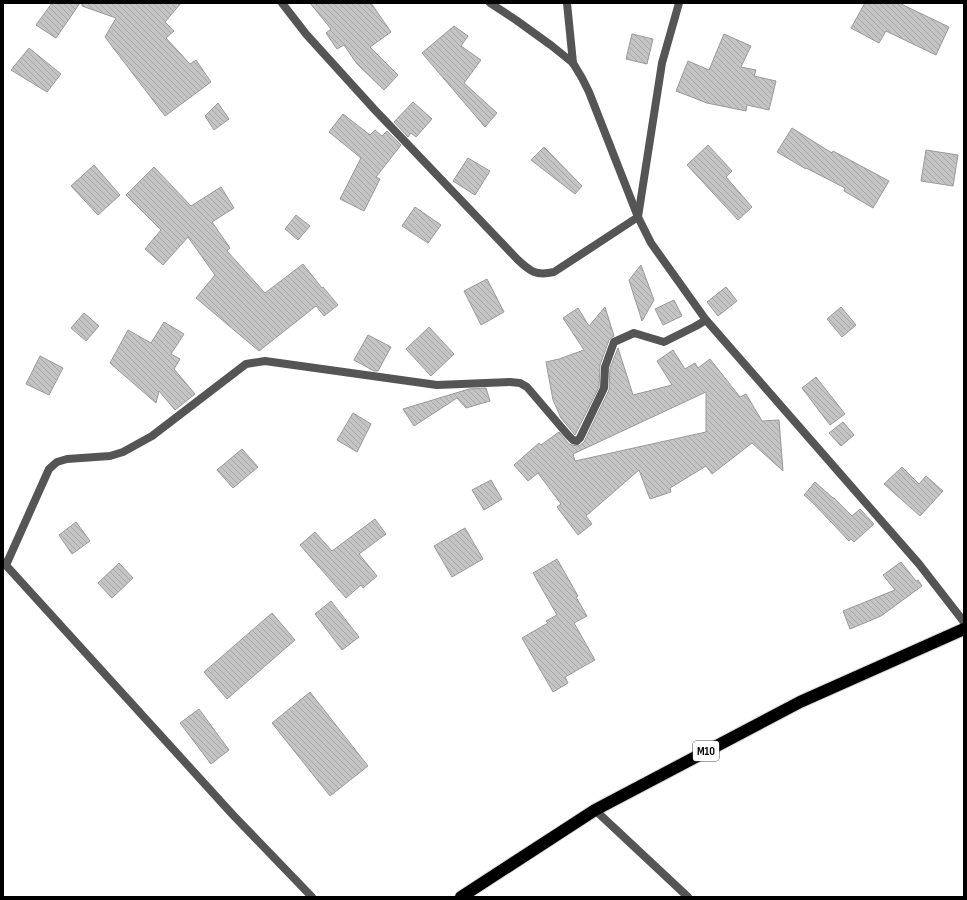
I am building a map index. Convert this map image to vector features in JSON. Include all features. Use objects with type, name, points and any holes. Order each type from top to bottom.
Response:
[{"type":"highway","name":"M10","points":[[461,897],[595,810],[800,702],[964,629]]},
{"type":"street","points":[[282,3],[306,34],[369,104],[526,267],[536,273],[544,274],[554,272],[638,217],[662,63],[679,3]]},
{"type":"street","points":[[490,3],[516,20],[573,63],[589,92],[638,217],[651,243],[706,320],[918,564],[964,622]]},
{"type":"street","points":[[567,3],[573,63]]},
{"type":"street","points":[[312,897],[233,815],[4,563],[49,469],[57,462],[67,459],[110,456],[123,452],[152,436],[246,364],[265,361],[437,385],[510,382],[520,384],[527,387],[568,435],[573,440],[577,441],[580,438],[604,388],[605,367],[614,342],[634,333],[664,342],[706,320]]},
{"type":"street","points":[[595,810],[688,897]]},
{"type":"building","points":[[52,3],[80,3],[56,38],[36,25]]},
{"type":"building","points":[[82,3],[181,3],[165,22],[174,31],[166,38],[190,64],[196,60],[211,82],[165,116],[105,37],[116,18],[82,6]]},
{"type":"building","points":[[310,3],[371,3],[391,32],[370,47],[398,75],[384,90],[357,64],[344,45],[337,49],[326,33],[331,29]]},
{"type":"building","points":[[865,3],[899,3],[949,27],[936,55],[886,31],[879,43],[851,28]]},
{"type":"building","points":[[454,26],[468,36],[461,46],[481,60],[464,83],[497,113],[485,127],[422,53]]},
{"type":"building","points":[[632,34],[653,39],[647,64],[626,59]]},
{"type":"building","points":[[724,34],[751,46],[741,67],[756,70],[754,76],[776,81],[769,110],[747,105],[746,111],[707,103],[676,91],[688,61],[709,70]]},
{"type":"building","points":[[29,48],[61,74],[47,92],[11,70]]},
{"type":"building","points":[[413,102],[432,119],[416,137],[411,133],[408,137],[394,122]]},
{"type":"building","points":[[218,103],[229,119],[214,130],[205,116]]},
{"type":"building","points":[[343,114],[370,135],[375,130],[382,136],[387,131],[401,145],[376,177],[380,179],[364,211],[340,199],[361,158],[329,132]]},
{"type":"building","points":[[792,128],[832,153],[833,151],[889,181],[873,208],[844,191],[845,188],[806,169],[777,152]]},
{"type":"building","points":[[708,145],[732,171],[726,177],[752,207],[738,220],[687,165]]},
{"type":"building","points":[[544,147],[582,186],[575,194],[531,160]]},
{"type":"building","points":[[926,150],[958,155],[953,186],[921,181]]},
{"type":"building","points":[[468,158],[490,171],[475,195],[453,181]]},
{"type":"building","points":[[94,165],[120,195],[98,215],[71,186]]},
{"type":"building","points":[[154,167],[191,206],[221,187],[234,208],[212,222],[230,248],[227,251],[265,293],[303,264],[338,305],[324,316],[316,306],[259,351],[196,298],[215,275],[188,237],[163,265],[145,249],[161,230],[126,195]]},
{"type":"building","points":[[415,207],[441,225],[428,243],[402,226]]},
{"type":"building","points":[[296,215],[310,226],[298,240],[285,229]]},
{"type":"building","points":[[641,265],[654,300],[642,321],[629,280]]},
{"type":"building","points":[[487,279],[504,312],[481,325],[464,291]]},
{"type":"building","points":[[726,287],[737,301],[718,316],[707,302]]},
{"type":"building","points":[[674,300],[682,316],[663,325],[655,309]]},
{"type":"building","points":[[605,307],[614,336],[609,340],[600,365],[599,387],[575,435],[561,418],[553,400],[546,362],[584,350],[563,318],[578,308],[589,326]]},
{"type":"building","points":[[841,307],[856,325],[842,337],[827,319]]},
{"type":"building","points":[[84,313],[99,326],[86,341],[71,328]]},
{"type":"building","points":[[164,322],[184,334],[171,354],[180,359],[174,369],[195,394],[175,410],[159,391],[156,403],[110,363],[128,330],[151,343]]},
{"type":"building","points":[[429,327],[454,354],[431,376],[406,349]]},
{"type":"building","points":[[368,335],[391,347],[378,371],[374,371],[354,360]]},
{"type":"building","points":[[618,348],[633,395],[672,385],[657,361],[673,350],[685,369],[695,363],[698,368],[710,359],[740,397],[746,394],[762,421],[779,420],[783,471],[752,443],[712,474],[706,466],[670,488],[671,492],[650,499],[639,470],[586,516],[592,524],[578,535],[557,507],[561,504],[538,473],[528,481],[514,465],[539,443],[541,445],[559,432],[569,444],[579,446],[584,442],[609,390],[610,368]],"holes":[[[706,392],[706,432],[575,461],[573,454]]]},
{"type":"building","points":[[40,356],[63,368],[49,395],[26,384]]},
{"type":"building","points":[[816,377],[845,414],[830,425],[802,388]]},
{"type":"building","points":[[486,388],[490,401],[466,408],[457,398],[414,426],[403,409],[469,389]]},
{"type":"building","points":[[353,413],[371,424],[357,452],[337,440]]},
{"type":"building","points":[[843,422],[854,435],[841,446],[829,433]]},
{"type":"building","points":[[242,449],[258,467],[233,488],[217,470]]},
{"type":"building","points":[[902,467],[919,484],[926,476],[943,491],[920,516],[884,484]]},
{"type":"building","points":[[491,480],[502,499],[484,510],[472,490]]},
{"type":"building","points":[[815,482],[852,516],[860,509],[874,524],[854,542],[851,539],[849,541],[804,495]]},
{"type":"building","points":[[375,519],[386,534],[359,554],[377,576],[363,588],[361,585],[346,598],[300,545],[315,532],[332,551]]},
{"type":"building","points":[[76,522],[90,541],[72,554],[59,535]]},
{"type":"building","points":[[465,528],[483,559],[452,577],[434,546]]},
{"type":"building","points":[[557,559],[578,596],[576,597],[587,616],[574,623],[595,660],[565,677],[568,683],[553,692],[522,638],[548,623],[546,621],[557,615],[533,573]]},
{"type":"building","points":[[901,562],[916,581],[918,580],[922,586],[881,616],[850,629],[843,611],[895,590],[883,575]]},
{"type":"building","points":[[119,563],[133,578],[112,598],[98,583]]},
{"type":"building","points":[[331,601],[359,637],[342,650],[315,614]]},
{"type":"building","points":[[272,613],[295,640],[227,699],[204,672]]},
{"type":"building","points":[[310,692],[368,766],[330,796],[272,723]]},
{"type":"building","points":[[199,709],[229,750],[211,764],[180,723]]}]
